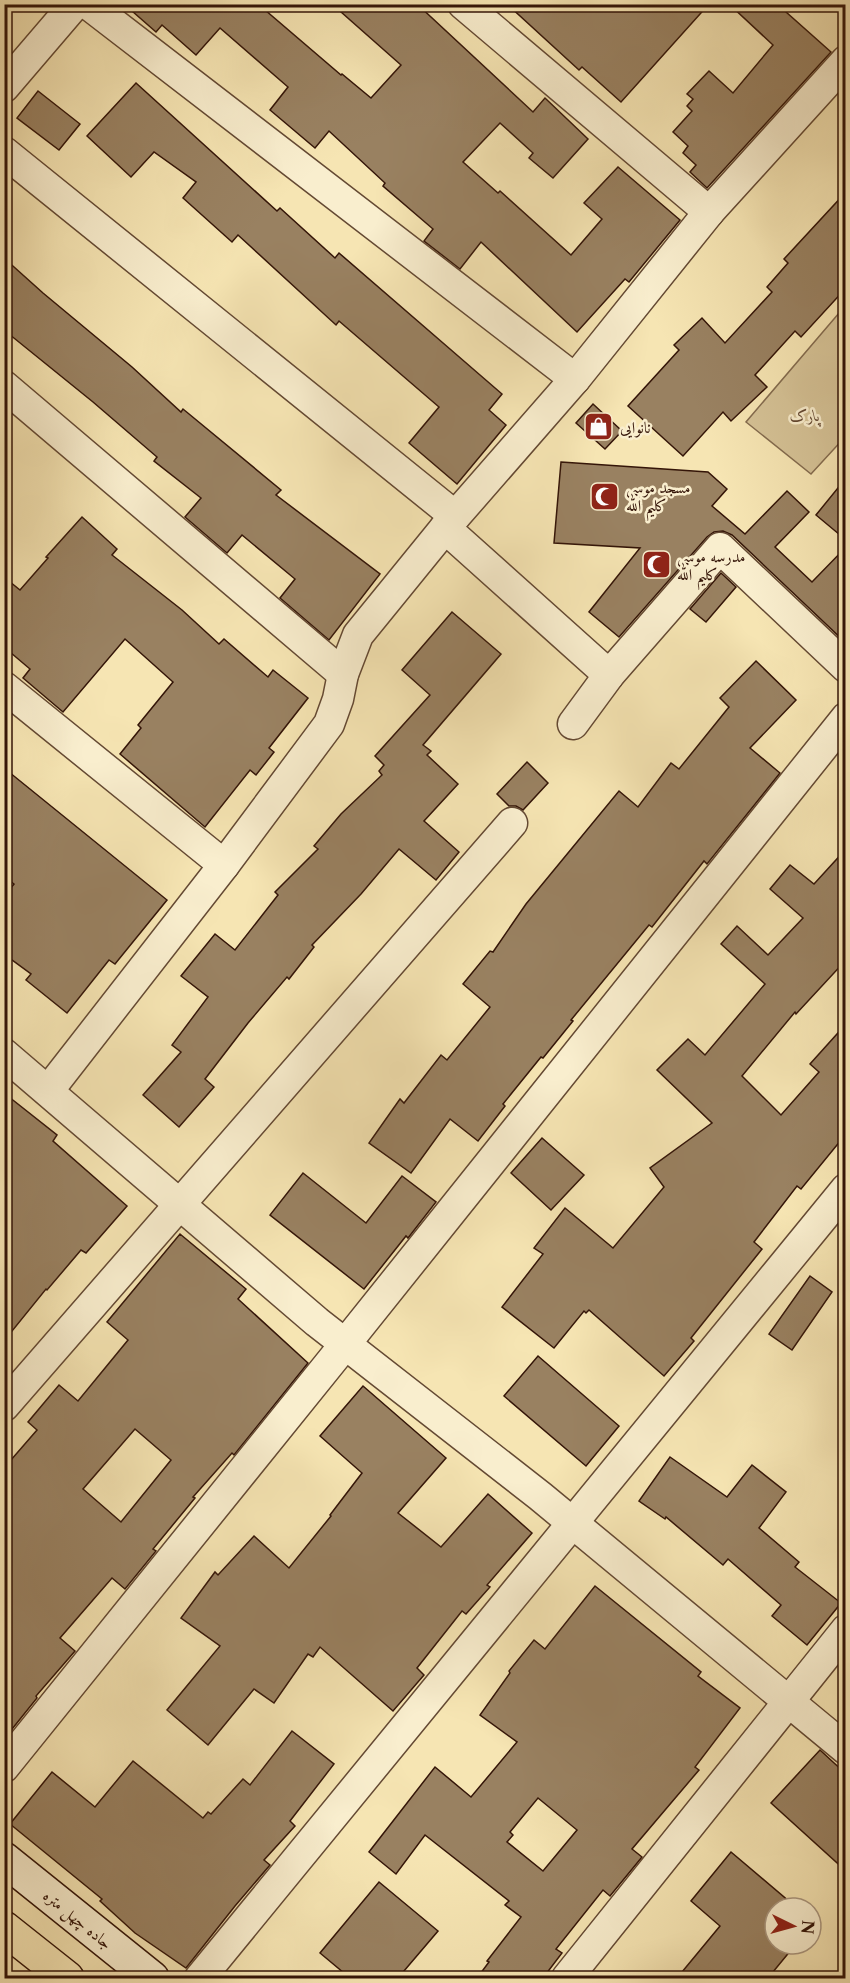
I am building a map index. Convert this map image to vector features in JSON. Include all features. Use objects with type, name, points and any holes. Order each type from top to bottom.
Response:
[{"type":"main road","points":[[4,1928],[67,1978]]},
{"type":"street","points":[[4,87],[75,4]]},
{"type":"street","points":[[88,4],[575,379]]},
{"type":"street","points":[[463,4],[709,212]]},
{"type":"street","points":[[48,1090],[224,865],[329,724],[338,699],[342,674],[358,635],[450,522],[575,379],[709,212],[846,61]]},
{"type":"street","points":[[4,152],[450,522],[609,675]]},
{"type":"street","points":[[4,386],[342,674]]},
{"type":"street","points":[[573,724],[609,675],[720,548],[846,668]]},
{"type":"street","points":[[4,687],[224,865]]},
{"type":"street","points":[[4,1767],[846,718]]},
{"type":"street","points":[[4,1406],[512,823]]},
{"type":"street","points":[[4,1054],[317,1322],[573,1523],[846,1749]]},
{"type":"street","points":[[200,1978],[846,1189]]},
{"type":"street","points":[[567,1978],[846,1630]]},
{"type":"street","name":"جاده چهل متره","points":[[4,1859],[152,1978]]},
{"type":"green space","name":"پارک","points":[[845,306],[845,437],[811,474],[746,422]]},
{"type":"building","points":[[124,4],[258,4],[371,98],[401,65],[332,4],[417,4],[533,112],[545,98],[588,139],[553,178],[529,158],[533,153],[500,123],[463,162],[498,193],[500,191],[571,255],[602,219],[584,203],[618,167],[680,220],[629,282],[625,279],[577,332],[481,242],[460,269],[424,241],[433,229],[383,186],[385,183],[329,131],[315,148],[270,110],[288,87],[220,28],[196,55],[162,25],[156,32]]},
{"type":"building","points":[[507,4],[709,4],[621,102],[582,67],[579,70]]},
{"type":"building","points":[[729,4],[777,4],[831,52],[707,188],[690,172],[696,165],[683,153],[688,146],[673,132],[692,111],[687,106],[693,99],[687,94],[709,71],[733,93],[773,45]]},
{"type":"building","points":[[136,83],[277,211],[280,208],[335,258],[339,253],[502,394],[489,410],[506,425],[457,484],[409,443],[439,407],[339,321],[336,325],[238,235],[232,242],[183,198],[196,182],[154,152],[131,177],[87,136]]},
{"type":"building","points":[[38,91],[80,124],[59,150],[17,118]]},
{"type":"building","points":[[846,192],[846,288],[801,337],[795,331],[755,375],[767,387],[731,421],[723,412],[683,456],[628,406],[679,350],[674,345],[702,318],[725,343],[772,292],[767,287],[788,263],[784,259]]},
{"type":"building","points":[[4,258],[181,412],[183,409],[281,490],[276,495],[380,574],[329,640],[280,598],[295,579],[242,535],[227,553],[185,517],[201,498],[154,461],[157,457],[93,402],[4,330]]},
{"type":"building","name":"نانوایی","points":[[593,404],[622,431],[605,449],[576,423]]},
{"type":"building","points":[[561,462],[708,472],[727,489],[712,506],[745,534],[787,491],[809,512],[775,547],[812,582],[846,547],[846,643],[732,535],[723,531],[714,532],[707,537],[619,637],[589,612],[640,548],[554,543]]},
{"type":"building","points":[[846,478],[846,540],[816,515]]},
{"type":"building","points":[[82,517],[117,549],[112,555],[182,610],[219,644],[224,639],[268,677],[273,670],[308,698],[269,748],[274,752],[256,775],[250,770],[205,827],[120,754],[141,728],[138,725],[173,682],[125,639],[63,712],[23,678],[30,669],[4,647],[4,577],[20,590]]},
{"type":"building","points":[[721,573],[736,587],[706,622],[690,609]]},
{"type":"building","points":[[452,612],[501,654],[423,745],[431,751],[427,755],[458,784],[424,821],[459,852],[436,880],[399,849],[361,894],[312,945],[314,947],[289,979],[287,977],[248,1023],[205,1079],[214,1087],[179,1127],[143,1095],[181,1052],[172,1045],[208,997],[181,976],[215,934],[235,950],[278,895],[275,892],[318,849],[314,846],[341,814],[382,775],[379,771],[384,765],[375,756],[430,695],[402,670]]},
{"type":"building","points":[[756,661],[796,700],[750,748],[780,773],[707,864],[704,861],[652,927],[649,925],[543,1058],[541,1057],[503,1104],[505,1106],[478,1141],[450,1119],[411,1173],[369,1143],[400,1099],[404,1103],[441,1055],[447,1060],[490,1007],[463,984],[490,951],[493,952],[526,904],[619,791],[638,807],[671,763],[679,769],[729,707],[720,698]]},
{"type":"building","points":[[527,762],[548,783],[523,810],[516,806],[509,806],[497,794]]},
{"type":"building","points":[[4,768],[167,900],[115,964],[109,960],[67,1013],[26,980],[31,974],[4,954],[4,896],[14,884],[4,876]]},
{"type":"building","points":[[846,849],[846,960],[796,1014],[795,1012],[742,1076],[781,1115],[819,1072],[810,1064],[846,1024],[846,1134],[801,1189],[797,1186],[754,1242],[762,1249],[691,1338],[694,1341],[664,1376],[589,1310],[586,1313],[584,1311],[554,1348],[502,1307],[543,1254],[534,1248],[565,1208],[613,1248],[664,1187],[650,1168],[712,1123],[657,1070],[688,1039],[705,1055],[765,984],[721,944],[737,926],[768,955],[803,918],[770,889],[790,865],[814,884]]},
{"type":"building","points":[[4,1093],[57,1135],[53,1141],[127,1206],[86,1253],[81,1250],[4,1341]]},
{"type":"building","points":[[542,1138],[584,1175],[551,1210],[511,1173]]},
{"type":"building","points":[[303,1173],[366,1223],[402,1176],[436,1202],[364,1289],[270,1215]]},
{"type":"building","points":[[180,1234],[246,1289],[238,1299],[308,1363],[234,1455],[232,1453],[193,1497],[195,1498],[153,1549],[156,1551],[125,1589],[112,1578],[60,1638],[75,1651],[36,1696],[37,1698],[4,1739],[4,1468],[37,1430],[28,1422],[59,1385],[78,1401],[128,1340],[107,1322]],"holes":[[[135,1429],[171,1460],[121,1522],[83,1489]]]},
{"type":"building","points":[[810,1276],[832,1292],[792,1350],[769,1334]]},
{"type":"building","points":[[538,1356],[619,1426],[586,1466],[504,1396]]},
{"type":"building","points":[[363,1386],[446,1458],[398,1513],[441,1547],[488,1494],[532,1533],[487,1585],[490,1587],[466,1614],[462,1611],[417,1668],[424,1675],[393,1711],[320,1647],[313,1657],[308,1654],[274,1703],[254,1689],[208,1745],[167,1710],[220,1646],[181,1618],[215,1572],[218,1575],[254,1536],[289,1568],[331,1516],[362,1473],[320,1436]]},
{"type":"building","points":[[670,1457],[727,1497],[752,1465],[786,1492],[759,1528],[799,1562],[795,1567],[841,1603],[807,1645],[772,1616],[781,1605],[728,1559],[723,1565],[666,1517],[665,1519],[639,1501]]},
{"type":"building","points":[[595,1586],[701,1672],[698,1676],[740,1708],[695,1767],[699,1770],[632,1849],[642,1857],[610,1896],[603,1890],[556,1949],[562,1953],[543,1978],[477,1978],[489,1962],[487,1961],[521,1917],[505,1905],[509,1901],[425,1835],[396,1874],[369,1852],[435,1767],[471,1797],[517,1742],[480,1715],[510,1673],[509,1671],[534,1640],[545,1649]],"holes":[[[538,1798],[577,1830],[543,1871],[507,1842],[513,1835],[510,1832]]]},
{"type":"building","points":[[292,1731],[334,1764],[290,1821],[295,1826],[264,1860],[270,1865],[186,1968],[135,1933],[100,1901],[102,1899],[10,1824],[52,1772],[95,1807],[133,1761],[203,1818],[208,1812],[211,1814],[243,1779],[250,1785]]},
{"type":"building","points":[[820,1750],[846,1774],[846,1871],[771,1803]]},
{"type":"building","points":[[731,1852],[783,1896],[763,1896],[763,1956],[786,1956],[768,1978],[677,1978],[720,1926],[691,1901]]},
{"type":"building","points":[[379,1882],[438,1931],[398,1978],[350,1978],[320,1953]]},
{"type":"place","name":"نانوایی","points":[[599,427]]},
{"type":"place","name":"مسجد موسی کلیم الله","points":[[605,496]]},
{"type":"place","name":"مدرسه موسی کلیم الله","points":[[656,565]]}]
